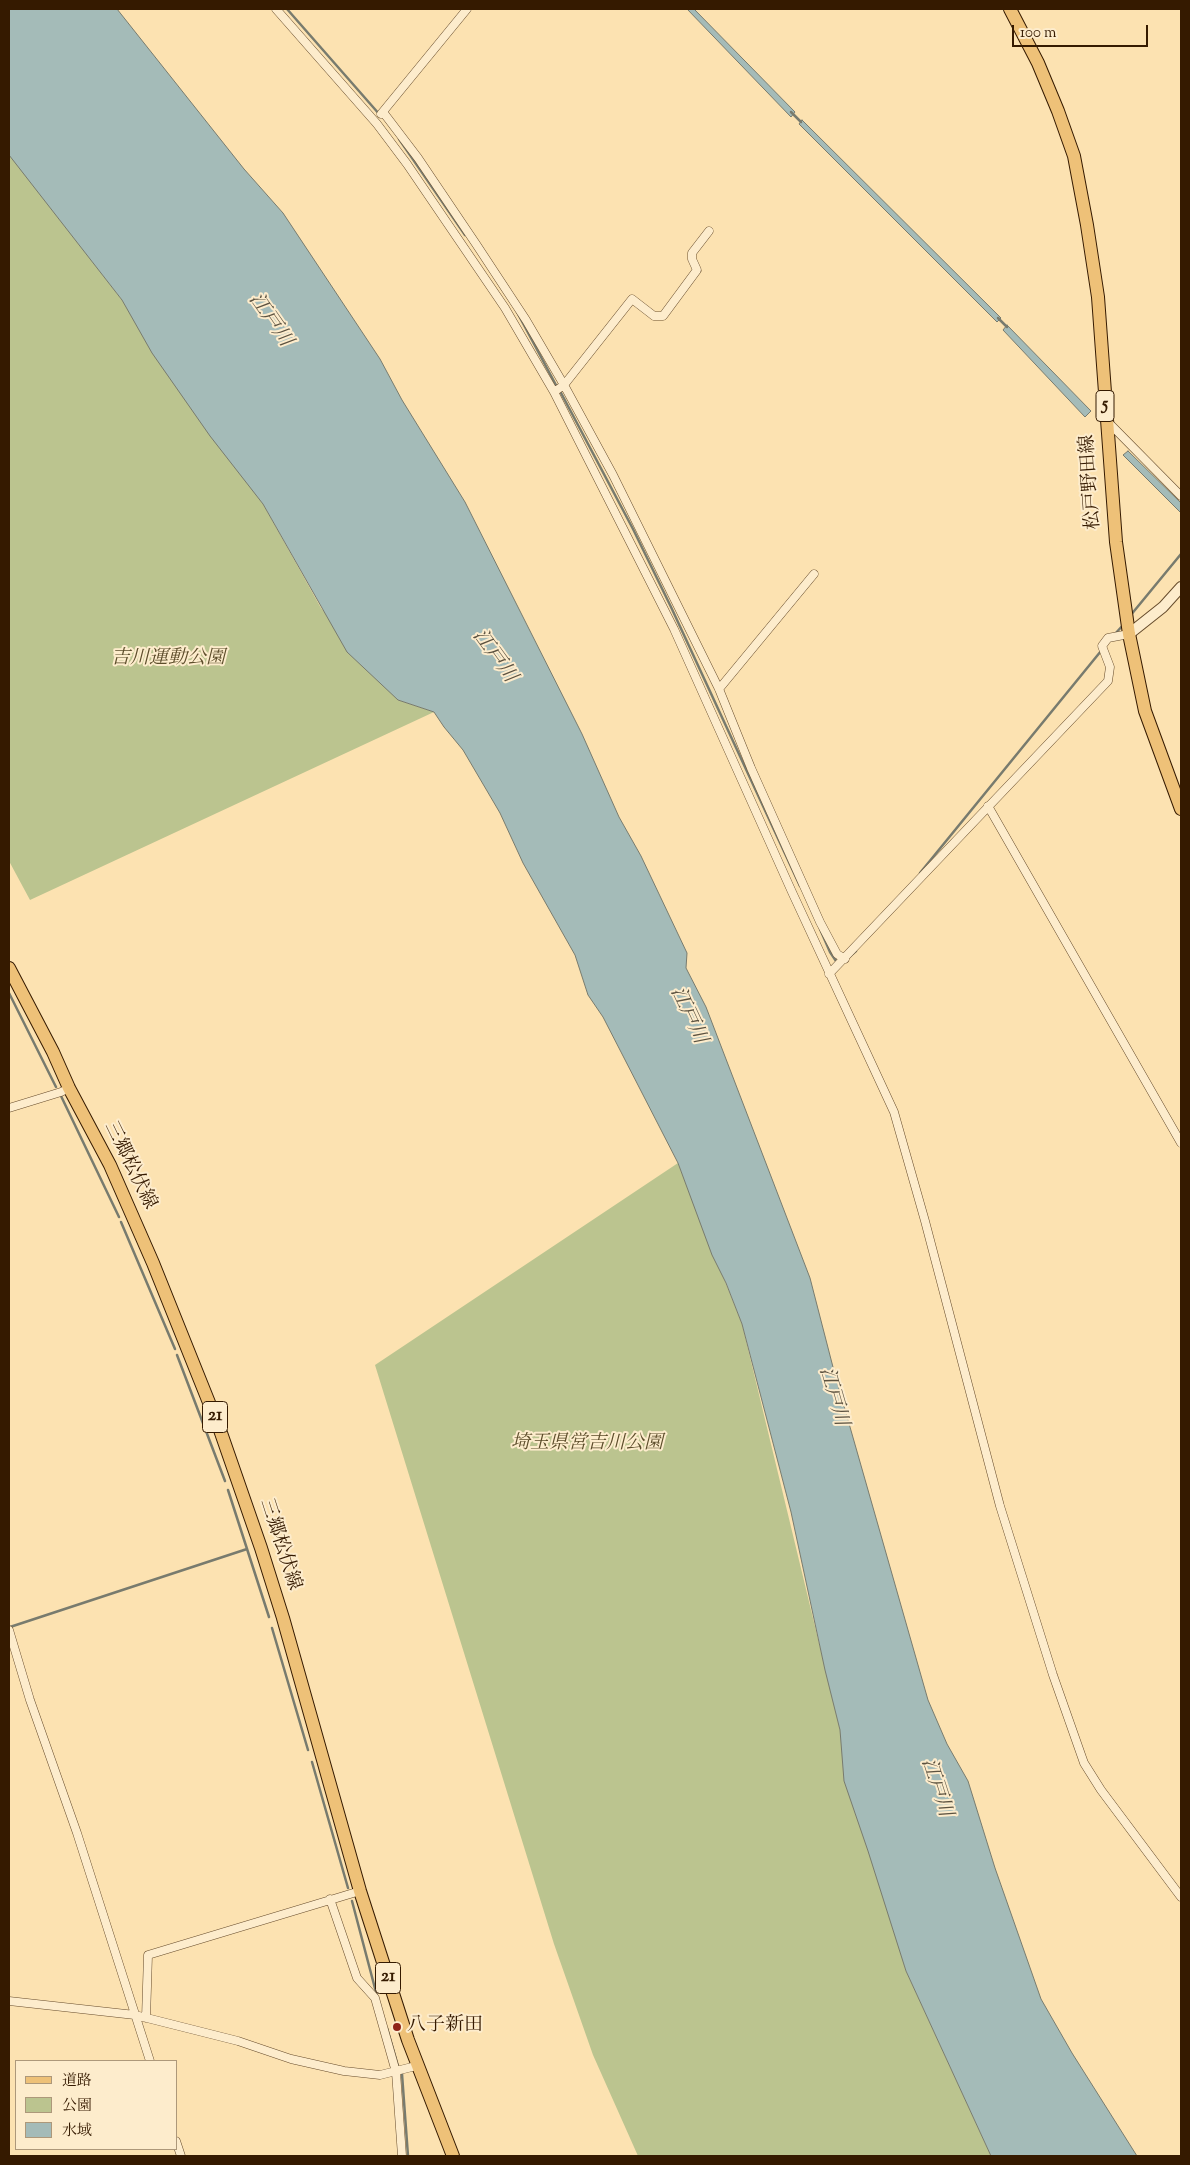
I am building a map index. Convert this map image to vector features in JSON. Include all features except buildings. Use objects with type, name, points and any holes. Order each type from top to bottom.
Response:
[{"type":"main road","name":"松戸野田線","points":[[1010,9],[1038,63],[1074,156],[1098,297],[1116,542],[1129,634],[1146,711],[1181,809]]},
{"type":"main road","name":"三郷松伏線","points":[[9,968],[69,1088],[110,1164],[154,1263],[239,1481],[283,1618],[360,1891],[416,2066],[453,2156]]},
{"type":"street","points":[[276,9],[374,120],[407,164],[505,308],[554,392],[674,629],[829,974],[894,1112],[925,1221],[1000,1506],[1050,1666],[1084,1763],[1101,1790],[1181,1898]]},
{"type":"street","points":[[374,120],[383,112],[467,9]]},
{"type":"street","points":[[383,112],[418,158],[476,244],[526,320],[564,385],[613,475],[718,689],[820,922],[837,954],[845,959]]},
{"type":"street","points":[[554,392],[564,385],[632,299],[654,316],[663,316],[697,270],[692,259],[692,253],[709,231]]},
{"type":"street","points":[[1106,420],[1181,496]]},
{"type":"street","points":[[718,689],[814,574]]},
{"type":"street","points":[[829,974],[1108,681],[1110,667],[1102,646],[1108,638],[1129,634],[1163,607],[1181,587]]},
{"type":"street","points":[[988,806],[1181,1143]]},
{"type":"street","points":[[9,1108],[69,1088]]},
{"type":"street","points":[[9,1630],[30,1700],[77,1832],[150,2060]]},
{"type":"street","points":[[146,2018],[148,1955],[360,1891]]},
{"type":"street","points":[[330,1899],[357,1978],[375,1998],[396,2072],[402,2156]]},
{"type":"street","points":[[9,2001],[135,2015],[238,2041],[291,2060],[380,2075],[416,2066]]},
{"type":"green space","name":"吉川運動公園","points":[[9,153],[122,300],[263,504],[321,608],[398,700],[434,712],[30,900],[9,861]]},
{"type":"green space","name":"埼玉県営吉川公園","points":[[678,1163],[742,1324],[840,1730],[906,1971],[991,2156],[638,2156],[593,2055],[554,1944],[375,1365]]},
{"type":"water","name":"江戸川","points":[[9,9],[117,9],[244,169],[283,213],[380,359],[402,400],[465,502],[582,734],[619,817],[641,856],[687,953],[686,968],[706,1007],[810,1278],[834,1371],[928,1700],[947,1744],[968,1781],[995,1868],[1041,1999],[1072,2053],[1137,2156],[991,2156],[906,1971],[844,1781],[840,1730],[791,1512],[742,1324],[726,1283],[712,1255],[678,1163],[603,1017],[588,995],[575,955],[523,863],[500,813],[463,750],[434,712],[398,700],[347,652],[263,504],[210,436],[152,353],[122,300],[9,155]]},
{"type":"water","points":[[687,9],[694,9],[795,112],[791,117]]},
{"type":"water","points":[[802,120],[1001,318],[997,322],[799,124]]},
{"type":"water","points":[[1007,325],[1091,411],[1085,417],[1003,330]]},
{"type":"water","points":[[1128,451],[1181,503],[1181,513],[1123,455]]},
{"type":"waterway","points":[[287,9],[380,115]]},
{"type":"waterway","points":[[791,112],[801,122]]},
{"type":"waterway","points":[[399,139],[465,235]]},
{"type":"waterway","points":[[517,312],[557,387]]},
{"type":"waterway","points":[[998,318],[1007,327]]},
{"type":"waterway","points":[[560,391],[633,529],[671,607],[800,886]]},
{"type":"waterway","points":[[1130,616],[1181,554]]},
{"type":"waterway","points":[[1114,635],[1124,624]]},
{"type":"waterway","points":[[920,873],[1101,651]]},
{"type":"waterway","points":[[820,929],[830,952],[836,961],[840,960]]},
{"type":"waterway","points":[[848,958],[856,951]]},
{"type":"waterway","points":[[9,993],[56,1087]]},
{"type":"waterway","points":[[61,1096],[119,1217]]},
{"type":"waterway","points":[[121,1222],[175,1349]]},
{"type":"waterway","points":[[177,1355],[225,1481]]},
{"type":"waterway","points":[[228,1490],[269,1617]]},
{"type":"waterway","points":[[10,1627],[247,1549]]},
{"type":"waterway","points":[[272,1628],[308,1750]]},
{"type":"waterway","points":[[312,1762],[348,1888]]},
{"type":"waterway","points":[[352,1901],[377,1996]]},
{"type":"waterway","points":[[387,2028],[398,2066]]},
{"type":"waterway","points":[[402,2074],[408,2156]]},
{"type":"place","name":"八子新田","points":[[397,2027]]}]
